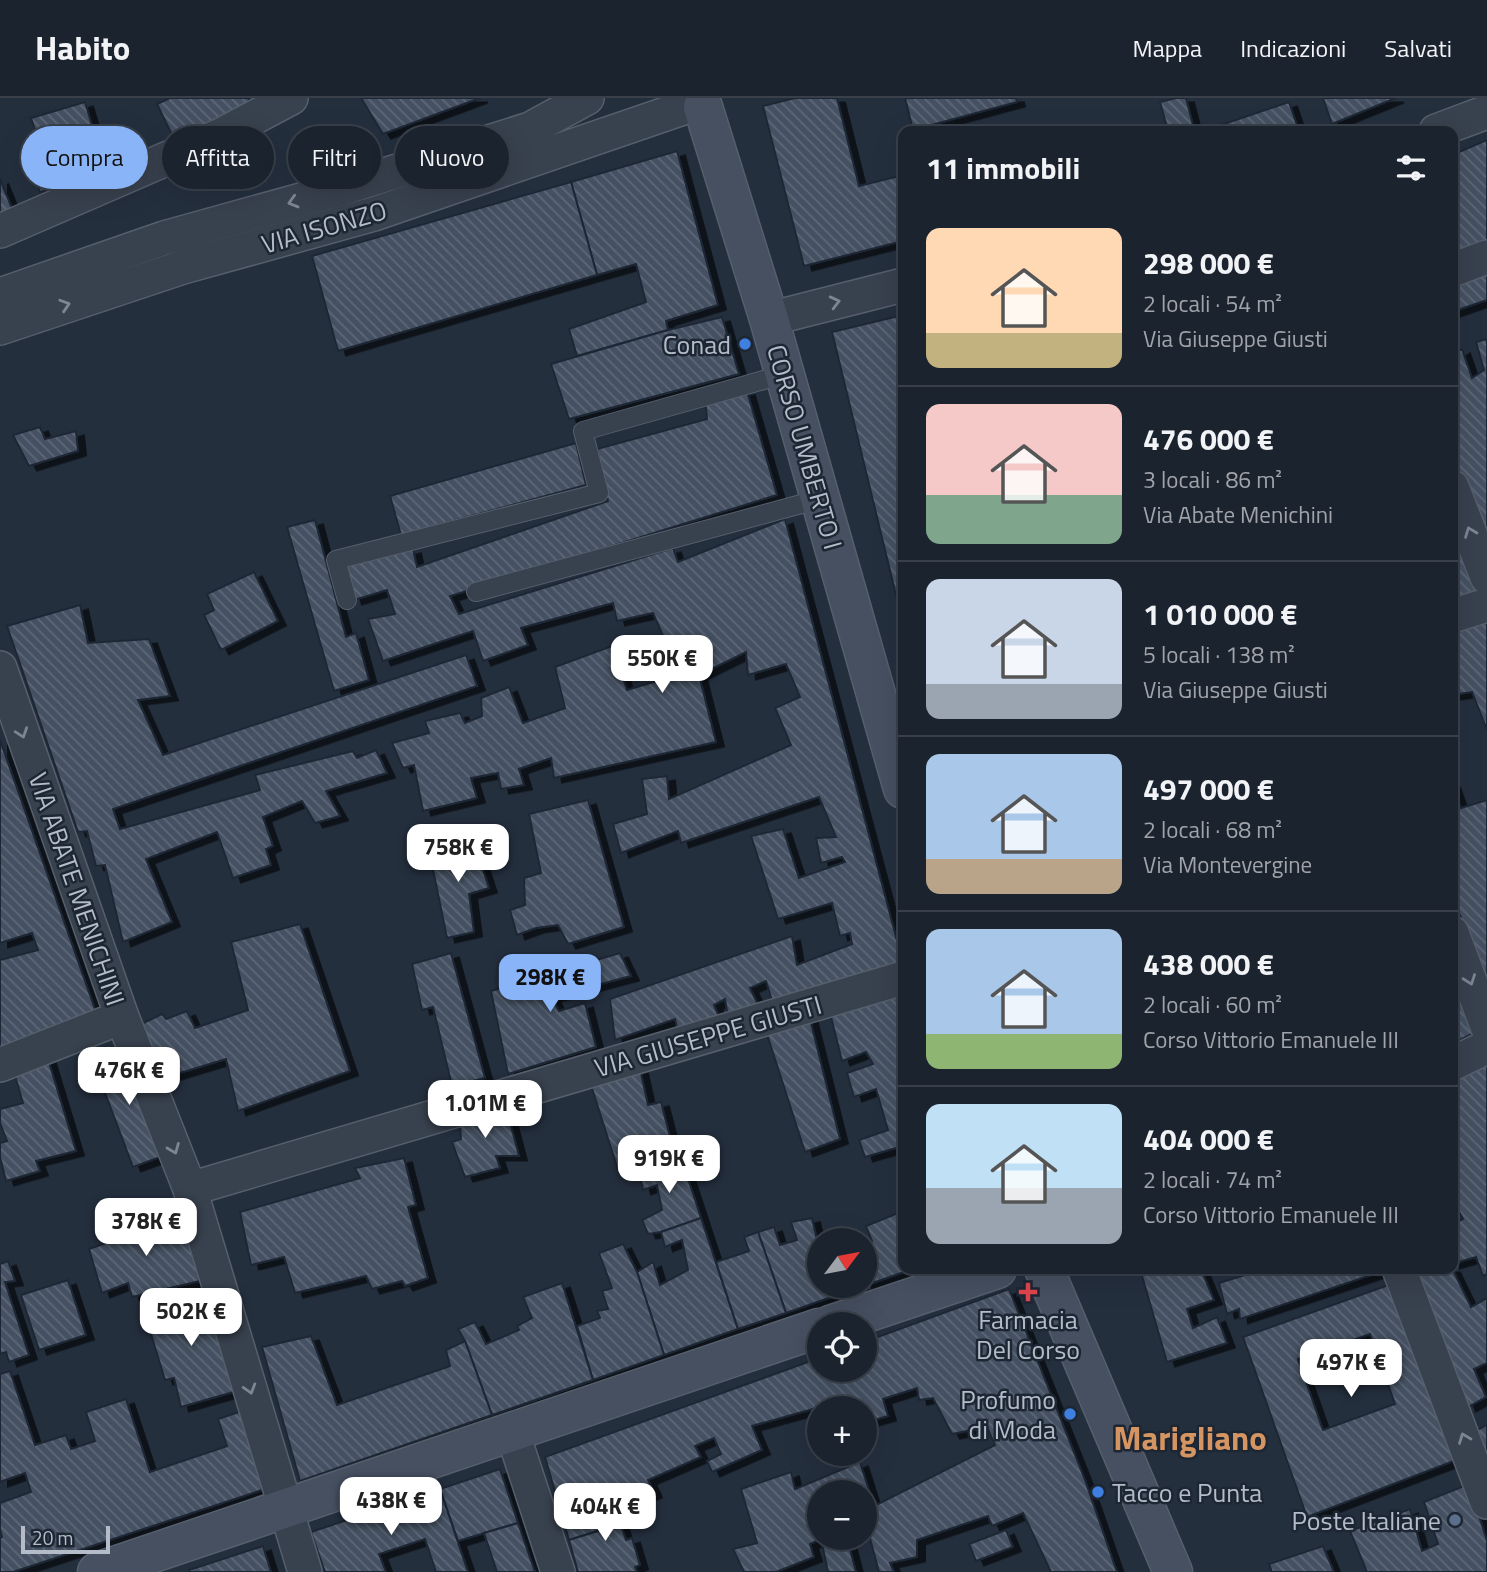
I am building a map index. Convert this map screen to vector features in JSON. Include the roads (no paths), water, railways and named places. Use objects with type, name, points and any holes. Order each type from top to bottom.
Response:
[{"type":"street","points":[[0,231],[219,136],[291,98]]},
{"type":"street","name":"VIA ISONZO","points":[[0,295],[164,238],[337,190],[530,130],[587,98]]},
{"type":"street","name":"VIA ISONZO","points":[[0,328],[183,267],[374,214],[695,102]]},
{"type":"street","name":"CORSO UMBERTO I","points":[[695,102],[769,319],[898,772]]},
{"type":"street","points":[[1449,126],[1487,112]]},
{"type":"street","points":[[1458,268],[1487,257]]},
{"type":"street","points":[[769,319],[898,286]]},
{"type":"street","points":[[1458,502],[1487,577]]},
{"type":"street","points":[[1458,615],[1487,605]]},
{"type":"street","name":"VIA ABATE MENICHINI","points":[[0,668],[122,1017],[190,1189],[305,1572]]},
{"type":"street","points":[[1458,949],[1487,1026]]},
{"type":"street","name":"VIA GIUSEPPE GIUSTI","points":[[190,1189],[898,979]]},
{"type":"street","points":[[0,1065],[122,1017]]},
{"type":"street","points":[[1458,1061],[1487,1046]]},
{"type":"street","points":[[869,1312],[982,1274]]},
{"type":"street","points":[[1046,1274],[1172,1572]]},
{"type":"street","points":[[1401,1274],[1487,1503]]},
{"type":"street","points":[[97,1572],[807,1332]]},
{"type":"street","points":[[512,1431],[558,1572]]},
{"type":"lane","points":[[346,600],[336,560],[599,493],[583,431],[785,374]]},
{"type":"lane","points":[[476,592],[820,499]]},
{"type":"place","name":"Conad","points":[[745,344]]},
{"type":"place","name":"Farmacia Del Corso","points":[[1028,1292]]},
{"type":"place","name":"Profumo di Moda","points":[[1070,1414]]},
{"type":"place","name":"Tacco e Punta","points":[[1098,1492]]},
{"type":"place","name":"Poste Italiane","points":[[1455,1520]]},
{"type":"district","name":"Marigliano","points":[[1190,1438]]}]
